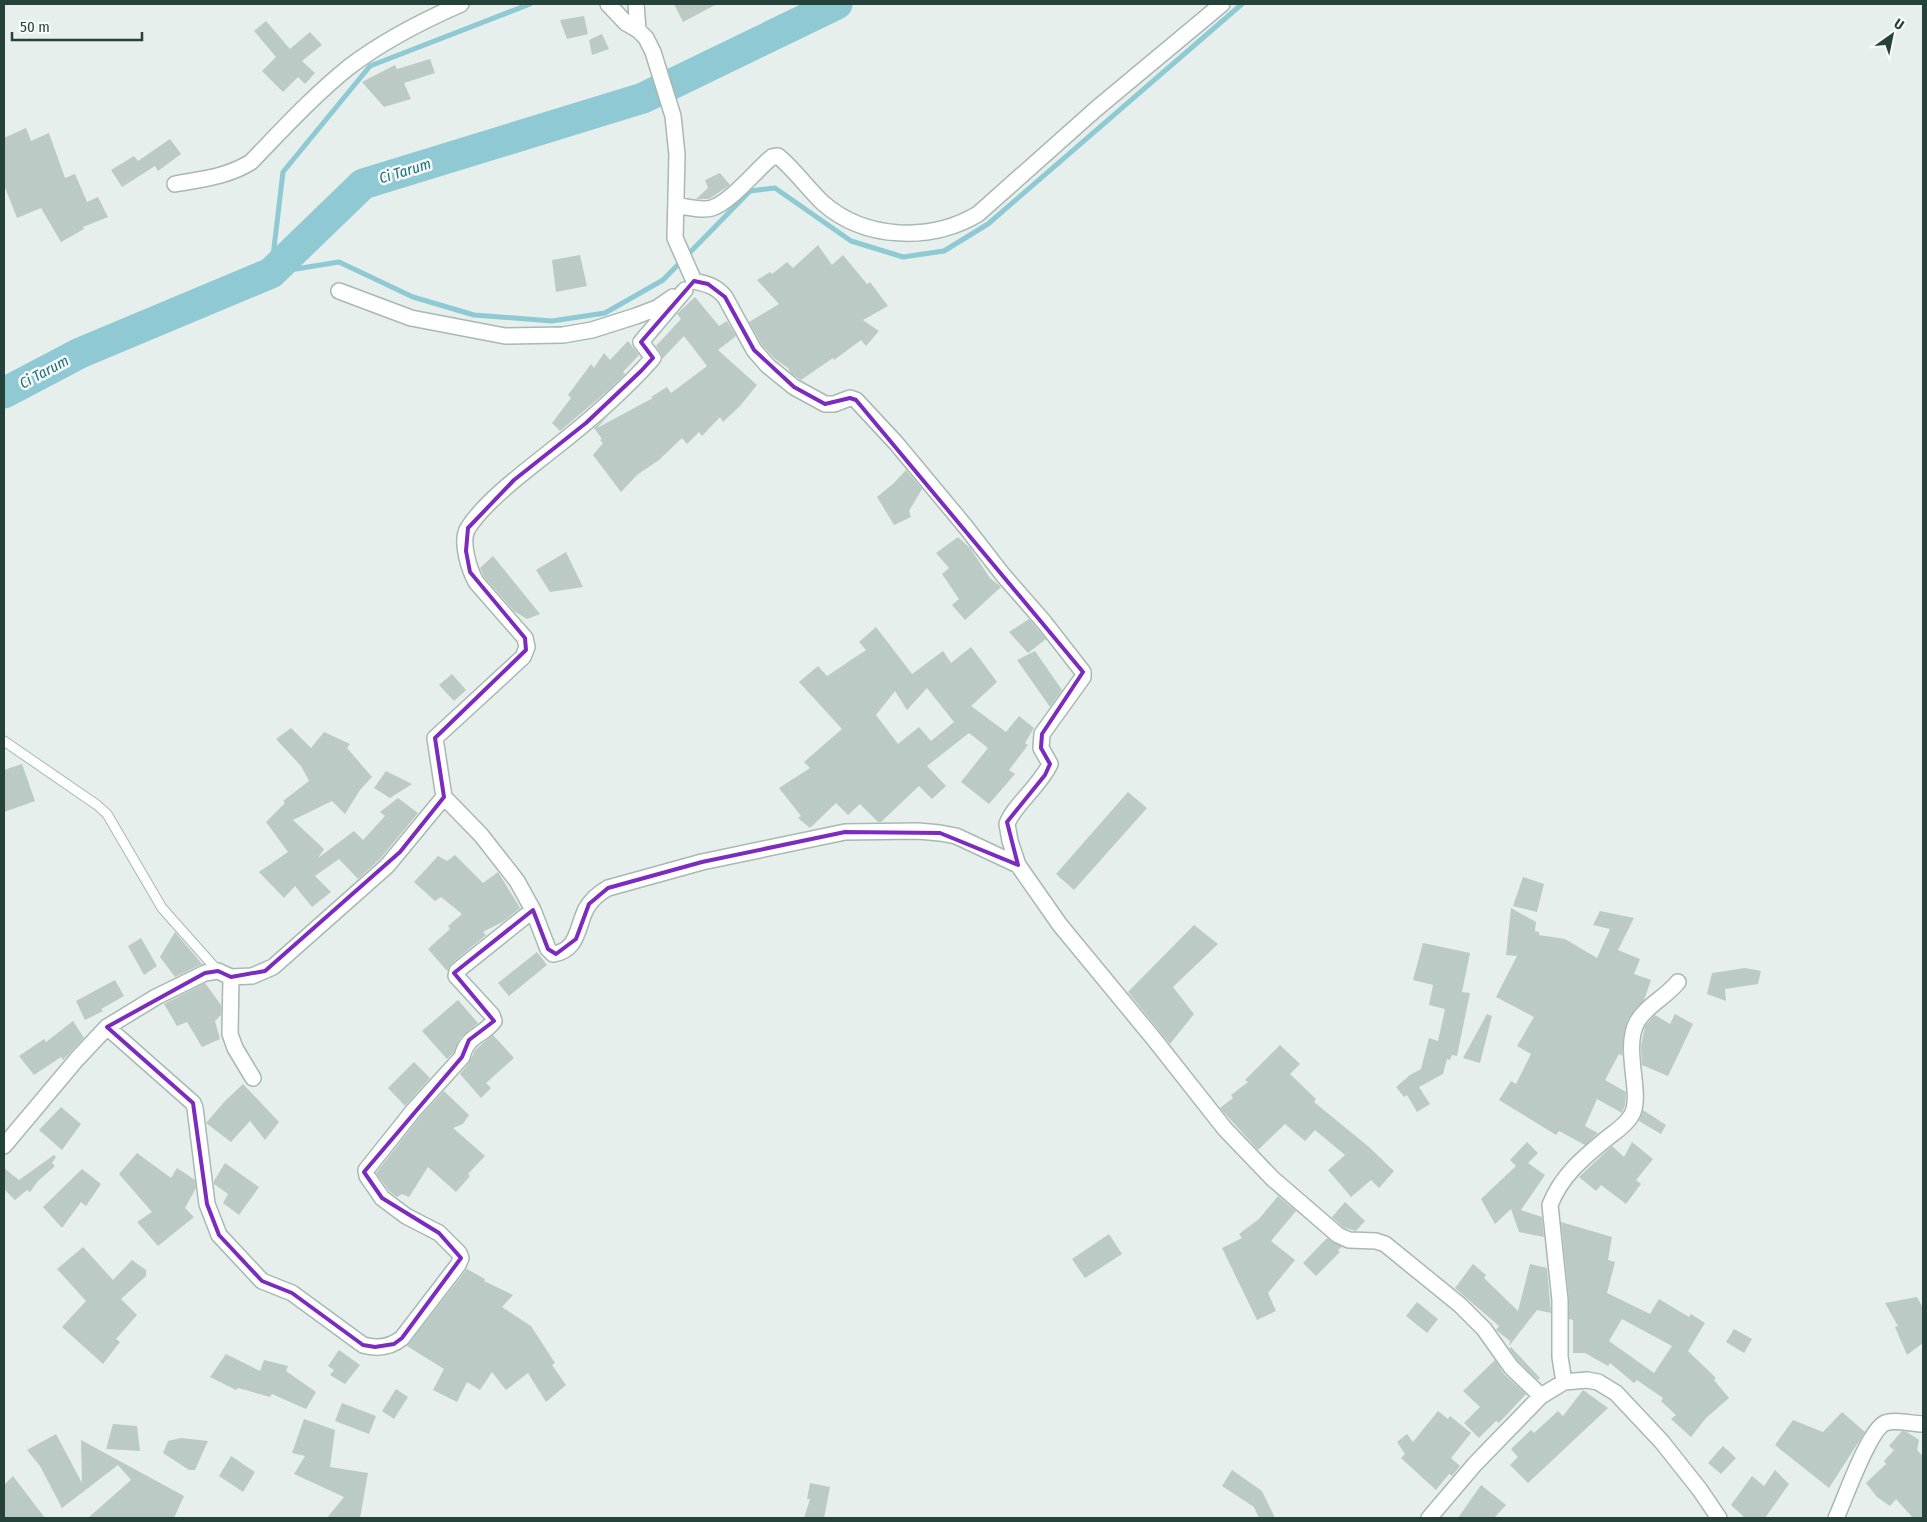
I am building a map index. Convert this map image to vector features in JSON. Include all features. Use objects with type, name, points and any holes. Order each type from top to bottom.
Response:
[{"type":"street","points":[[175,184],[220,177],[239,170],[251,162],[324,88],[351,66],[420,22],[462,4]]},
{"type":"street","points":[[636,4],[638,30]]},
{"type":"street","points":[[676,205],[706,209],[715,206],[727,199],[772,157],[778,156],[828,206],[850,219],[867,226],[892,232],[928,233],[962,224],[978,214],[1096,108],[1222,4]]},
{"type":"street","points":[[610,5],[626,23],[638,30],[646,38],[653,52],[674,116],[676,243],[690,281]]},
{"type":"street","points":[[690,281],[641,342],[653,358],[586,423],[514,480],[468,528],[466,552],[470,572],[476,582],[525,638],[527,647],[523,657],[435,738],[444,798],[481,835],[517,881],[533,910],[548,949],[556,954],[576,940],[589,904],[596,896],[608,888],[702,862],[845,832],[918,831],[956,836],[1018,865]]},
{"type":"street","points":[[339,291],[411,318],[505,336],[515,336],[563,335],[592,330],[657,308],[690,281],[708,284],[719,290],[725,297],[754,350],[768,366],[794,387],[825,404],[832,405],[850,398],[856,400],[915,466],[1083,672],[1084,676],[1042,734],[1041,748],[1050,764],[1045,775],[1008,821],[1010,841],[1018,865],[1060,926],[1154,1039],[1225,1129],[1273,1179],[1344,1238],[1376,1241],[1385,1244],[1466,1311],[1484,1329],[1511,1367],[1541,1396]]},
{"type":"street","points":[[4,1146],[77,1058],[108,1026],[206,972],[252,976],[273,967],[387,866],[444,798]]},
{"type":"street","points":[[108,1026],[193,1103],[201,1146],[207,1204],[219,1235],[262,1281],[292,1293],[363,1345],[375,1347],[394,1344],[402,1338],[458,1265],[461,1258],[459,1253],[438,1233],[406,1216],[382,1198],[366,1176],[366,1170],[413,1110],[462,1057],[464,1047],[469,1040],[494,1021],[492,1015],[456,976],[457,971],[533,910]]},
{"type":"street","points":[[224,974],[230,1034],[253,1078]]},
{"type":"street","points":[[1564,1382],[1560,1357],[1560,1300],[1550,1205],[1555,1193],[1575,1165],[1630,1118],[1636,1103],[1631,1057],[1635,1027],[1645,1012],[1678,982]]},
{"type":"street","points":[[1429,1518],[1474,1464],[1541,1396],[1564,1382],[1587,1380],[1598,1382],[1616,1393],[1662,1442],[1700,1490],[1719,1518]]},
{"type":"street","points":[[1836,1518],[1868,1445],[1880,1428],[1890,1422],[1923,1424]]},
{"type":"lane","points":[[4,741],[97,804],[106,814],[162,908],[224,974]]},
{"type":"highlighted area","points":[[694,281],[708,284],[725,297],[754,350],[794,387],[825,404],[850,398],[856,400],[1083,672],[1042,734],[1041,748],[1050,764],[1045,775],[1007,822],[1018,865],[940,833],[845,832],[702,862],[608,888],[589,904],[576,939],[556,954],[548,949],[533,910],[454,973],[494,1021],[469,1040],[462,1057],[364,1172],[382,1198],[439,1233],[461,1258],[402,1338],[394,1344],[375,1347],[363,1345],[292,1293],[262,1281],[219,1235],[207,1204],[193,1103],[107,1027],[205,973],[218,971],[231,977],[265,971],[400,852],[444,797],[435,738],[526,650],[525,638],[470,572],[466,551],[468,528],[514,480],[586,423],[641,371],[653,358],[641,342]]},
{"type":"building","points":[[674,4],[717,4],[683,22]]},
{"type":"building","points":[[584,16],[588,34],[567,39],[560,20]]},
{"type":"building","points":[[266,21],[290,49],[310,32],[322,45],[302,61],[315,73],[305,84],[298,77],[283,92],[262,71],[276,57],[254,31]]},
{"type":"building","points":[[602,34],[609,49],[592,55],[589,40]]},
{"type":"building","points":[[430,59],[435,73],[404,83],[411,99],[384,107],[362,82],[395,65],[397,69]]},
{"type":"building","points":[[26,128],[31,141],[49,133],[65,178],[75,174],[87,202],[98,197],[108,217],[83,227],[84,229],[61,242],[41,208],[17,218],[4,185],[4,138]]},
{"type":"building","points":[[170,139],[181,154],[158,171],[155,166],[122,187],[111,170],[134,156],[138,161]]},
{"type":"building","points":[[720,173],[730,185],[709,199],[696,199],[708,188],[705,180]]},
{"type":"building","points":[[818,245],[832,265],[843,255],[867,284],[870,282],[888,306],[863,320],[879,331],[866,346],[861,340],[834,360],[833,358],[801,380],[775,359],[762,345],[749,322],[779,304],[757,280],[770,272],[772,274],[787,262],[793,268]]},
{"type":"building","points":[[580,255],[587,286],[556,292],[552,260]]},
{"type":"building","points":[[695,297],[719,326],[727,321],[736,336],[718,350],[757,385],[740,406],[723,422],[720,417],[702,436],[699,432],[687,444],[682,438],[659,460],[637,475],[621,492],[593,455],[603,443],[594,428],[610,414],[597,428],[653,398],[651,397],[667,387],[671,393],[707,366],[684,336],[662,359],[661,353],[656,346],[681,319],[677,314]]},
{"type":"building","points":[[628,341],[639,355],[623,372],[625,374],[560,431],[552,423],[571,398],[568,395],[591,364],[594,368],[604,353],[610,360]]},
{"type":"building","points":[[906,470],[922,489],[909,511],[911,517],[894,525],[877,497]]},
{"type":"building","points":[[958,537],[970,548],[990,578],[1001,587],[965,620],[952,605],[959,599],[942,574],[949,568],[936,553]]},
{"type":"building","points":[[566,552],[583,587],[550,592],[536,570]]},
{"type":"building","points":[[493,556],[540,614],[527,619],[514,611],[484,577],[480,568]]},
{"type":"building","points":[[1029,619],[1046,639],[1028,653],[1009,632]]},
{"type":"building","points":[[876,627],[912,674],[943,651],[951,663],[971,647],[997,682],[971,706],[1006,732],[1019,716],[1034,728],[1025,743],[1028,745],[1009,770],[1015,774],[989,804],[961,782],[988,748],[969,733],[927,766],[946,786],[932,799],[919,786],[881,822],[878,822],[860,804],[848,815],[836,803],[810,828],[798,818],[801,816],[779,788],[810,768],[804,762],[842,729],[799,682],[818,666],[827,676],[866,650],[859,642]],"holes":[[[927,688],[954,722],[931,741],[919,727],[898,744],[876,715],[895,691],[907,710]]]},
{"type":"building","points":[[1035,651],[1062,690],[1050,707],[1017,660]]},
{"type":"building","points":[[452,674],[466,690],[454,701],[439,685]]},
{"type":"building","points":[[291,728],[311,748],[324,732],[350,744],[347,748],[372,777],[360,790],[345,814],[332,801],[293,820],[324,849],[318,858],[354,831],[363,840],[385,816],[380,812],[398,798],[418,813],[380,859],[358,879],[339,859],[315,876],[331,892],[312,907],[295,886],[284,898],[259,872],[288,852],[266,822],[285,803],[283,801],[309,781],[301,766],[276,739]]},
{"type":"building","points":[[22,764],[35,801],[4,812],[4,770]]},
{"type":"building","points":[[386,771],[412,784],[390,798],[374,788]]},
{"type":"building","points":[[1128,792],[1147,808],[1074,890],[1056,874]]},
{"type":"building","points":[[455,855],[483,883],[498,872],[520,908],[504,921],[483,932],[486,935],[451,964],[447,971],[428,949],[450,929],[448,926],[462,914],[441,897],[435,901],[414,882],[438,856],[447,861]]},
{"type":"building","points":[[1523,877],[1544,884],[1537,912],[1513,906]]},
{"type":"building","points":[[1511,908],[1536,922],[1535,931],[1539,932],[1539,935],[1565,939],[1597,958],[1610,929],[1593,925],[1600,911],[1634,918],[1618,950],[1640,959],[1634,974],[1651,980],[1644,1000],[1628,1019],[1624,1032],[1622,1056],[1619,1054],[1605,1080],[1626,1092],[1625,1105],[1622,1113],[1597,1099],[1585,1126],[1598,1133],[1585,1145],[1559,1131],[1556,1135],[1499,1100],[1511,1081],[1516,1084],[1531,1054],[1517,1046],[1534,1017],[1496,997],[1517,956],[1506,955]]},
{"type":"building","points":[[1194,925],[1218,944],[1173,987],[1194,1014],[1170,1044],[1128,992]]},
{"type":"building","points":[[175,932],[202,964],[175,977],[160,957]]},
{"type":"building","points":[[141,938],[157,966],[144,975],[128,946]]},
{"type":"building","points":[[1423,943],[1470,953],[1462,992],[1470,993],[1457,1056],[1452,1055],[1450,1060],[1447,1059],[1443,1074],[1419,1087],[1430,1104],[1417,1112],[1407,1095],[1404,1097],[1396,1087],[1410,1075],[1421,1069],[1429,1038],[1438,1041],[1445,1009],[1429,1005],[1433,985],[1413,980]]},
{"type":"building","points":[[537,952],[547,965],[509,996],[498,983]]},
{"type":"building","points":[[1745,968],[1761,971],[1758,984],[1725,989],[1726,1001],[1707,994],[1712,973]]},
{"type":"building","points":[[115,980],[124,996],[101,1009],[103,1011],[85,1020],[76,1001]]},
{"type":"building","points":[[205,983],[221,1005],[221,1015],[215,1021],[220,1039],[202,1047],[187,1022],[177,1026],[164,1004]]},
{"type":"building","points":[[458,1000],[478,1023],[460,1038],[454,1052],[447,1059],[422,1031]]},
{"type":"building","points":[[1487,1014],[1492,1016],[1480,1063],[1463,1058]]},
{"type":"building","points":[[1675,1014],[1693,1024],[1668,1076],[1642,1065],[1641,1046],[1645,1026],[1655,1015],[1670,1024]]},
{"type":"building","points":[[73,1021],[84,1038],[63,1060],[61,1057],[34,1075],[19,1056],[44,1039],[46,1042]]},
{"type":"building","points":[[493,1035],[514,1058],[486,1083],[491,1088],[481,1098],[460,1074],[469,1063],[475,1050]]},
{"type":"building","points":[[1280,1045],[1300,1064],[1290,1074],[1316,1099],[1314,1102],[1369,1147],[1394,1171],[1379,1188],[1371,1180],[1351,1197],[1328,1170],[1345,1155],[1315,1130],[1305,1141],[1285,1124],[1258,1150],[1220,1108],[1233,1098],[1231,1095],[1248,1082],[1245,1080]]},
{"type":"building","points":[[414,1062],[430,1078],[405,1106],[388,1088]]},
{"type":"building","points":[[243,1084],[279,1122],[265,1140],[250,1121],[231,1142],[206,1123]]},
{"type":"building","points":[[444,1091],[469,1115],[463,1124],[453,1128],[485,1156],[468,1174],[470,1176],[456,1192],[428,1167],[409,1197],[402,1194],[397,1197],[389,1191],[376,1173],[420,1117]]},
{"type":"building","points":[[61,1107],[81,1124],[62,1150],[39,1130]]},
{"type":"building","points":[[1643,1110],[1666,1125],[1661,1134],[1639,1121]]},
{"type":"building","points":[[1527,1142],[1538,1153],[1528,1163],[1545,1175],[1521,1210],[1542,1217],[1544,1237],[1519,1232],[1511,1209],[1495,1224],[1481,1199],[1516,1166],[1510,1160]]},
{"type":"building","points":[[1632,1142],[1653,1159],[1636,1180],[1641,1184],[1626,1204],[1601,1185],[1596,1191],[1579,1177],[1612,1146],[1624,1157]]},
{"type":"building","points":[[137,1153],[171,1178],[177,1168],[195,1180],[196,1188],[185,1208],[194,1217],[158,1246],[137,1222],[152,1212],[119,1174]]},
{"type":"building","points":[[54,1155],[56,1157],[52,1163],[55,1166],[38,1181],[30,1192],[27,1190],[15,1200],[4,1189],[4,1168],[19,1180]]},
{"type":"building","points":[[225,1163],[259,1187],[239,1215],[223,1203],[228,1194],[214,1184]]},
{"type":"building","points":[[82,1169],[101,1184],[86,1206],[81,1202],[62,1228],[43,1207]]},
{"type":"building","points":[[1278,1196],[1296,1211],[1271,1241],[1295,1260],[1268,1293],[1276,1311],[1257,1320],[1222,1248],[1242,1238],[1239,1234],[1259,1219]]},
{"type":"building","points":[[1345,1202],[1365,1221],[1356,1231],[1343,1227],[1332,1217]]},
{"type":"building","points":[[1561,1222],[1612,1237],[1608,1260],[1615,1262],[1607,1293],[1650,1314],[1659,1299],[1689,1317],[1691,1314],[1705,1323],[1688,1351],[1716,1378],[1714,1380],[1729,1398],[1706,1418],[1691,1437],[1671,1419],[1676,1415],[1661,1401],[1663,1398],[1637,1380],[1634,1383],[1610,1363],[1608,1366],[1585,1353],[1573,1353],[1573,1320],[1569,1319],[1569,1299]],"holes":[[[1622,1319],[1672,1346],[1654,1373],[1609,1341]]]},
{"type":"building","points":[[1109,1234],[1122,1254],[1085,1278],[1072,1259]]},
{"type":"building","points":[[1327,1238],[1342,1247],[1338,1250],[1340,1252],[1316,1276],[1303,1263]]},
{"type":"building","points":[[83,1247],[113,1280],[132,1260],[146,1270],[146,1276],[121,1299],[137,1315],[116,1339],[120,1342],[103,1364],[62,1327],[86,1301],[57,1269]]},
{"type":"building","points":[[1473,1264],[1486,1275],[1484,1278],[1518,1311],[1530,1264],[1547,1268],[1551,1313],[1537,1310],[1509,1346],[1510,1341],[1496,1330],[1499,1326],[1455,1288]]},
{"type":"building","points":[[467,1269],[485,1279],[484,1281],[513,1295],[502,1307],[531,1326],[555,1363],[552,1365],[566,1385],[546,1402],[528,1373],[506,1390],[492,1372],[480,1390],[467,1382],[457,1402],[433,1390],[444,1369],[407,1346]]},
{"type":"building","points":[[1917,1297],[1923,1308],[1923,1343],[1907,1355],[1895,1327],[1898,1326],[1885,1303]]},
{"type":"building","points":[[1417,1302],[1438,1319],[1427,1333],[1406,1316]]},
{"type":"building","points":[[1734,1329],[1752,1339],[1744,1353],[1726,1342]]},
{"type":"building","points":[[1511,1347],[1540,1378],[1538,1380],[1518,1361],[1509,1348]]},
{"type":"building","points":[[339,1350],[360,1365],[345,1384],[330,1375],[334,1370],[328,1366]]},
{"type":"building","points":[[226,1354],[260,1371],[264,1360],[288,1366],[286,1371],[316,1392],[306,1409],[272,1394],[270,1397],[238,1388],[236,1390],[210,1377]]},
{"type":"building","points":[[1495,1360],[1504,1374],[1526,1394],[1499,1423],[1496,1421],[1479,1438],[1464,1423],[1480,1407],[1463,1391]]},
{"type":"building","points":[[396,1389],[408,1397],[394,1419],[382,1411]]},
{"type":"building","points":[[1583,1390],[1608,1408],[1528,1483],[1510,1465],[1518,1457],[1511,1449],[1531,1430],[1534,1433],[1558,1411],[1563,1416]]},
{"type":"building","points":[[342,1403],[376,1416],[369,1434],[335,1421]]},
{"type":"building","points":[[1438,1411],[1448,1419],[1450,1416],[1471,1433],[1451,1458],[1460,1466],[1452,1476],[1449,1474],[1436,1490],[1401,1458],[1405,1454],[1397,1442],[1407,1434],[1413,1442]]},
{"type":"building","points":[[1842,1412],[1865,1432],[1829,1488],[1775,1445],[1793,1420],[1823,1432]]},
{"type":"building","points":[[304,1419],[335,1430],[330,1467],[368,1473],[360,1518],[327,1518],[344,1497],[294,1474],[305,1456],[292,1453]]},
{"type":"building","points":[[113,1424],[137,1426],[140,1451],[106,1449]]},
{"type":"building","points":[[1902,1431],[1919,1440],[1917,1450],[1923,1456],[1923,1518],[1913,1518],[1896,1499],[1890,1506],[1877,1497],[1866,1483],[1886,1464],[1884,1461],[1894,1450],[1889,1446]]},
{"type":"building","points":[[56,1434],[82,1483],[81,1440],[184,1496],[174,1518],[88,1518],[131,1480],[118,1465],[62,1508],[40,1466],[27,1450]]},
{"type":"building","points":[[181,1438],[208,1441],[195,1470],[189,1470],[163,1453],[168,1441]]},
{"type":"building","points":[[1723,1446],[1736,1458],[1721,1474],[1708,1463]]},
{"type":"building","points":[[231,1456],[255,1472],[243,1492],[219,1476]]},
{"type":"building","points":[[1232,1470],[1262,1491],[1275,1518],[1259,1518],[1254,1507],[1222,1486]]},
{"type":"building","points":[[1775,1470],[1789,1484],[1765,1518],[1745,1518],[1731,1505],[1752,1476],[1764,1486]]},
{"type":"building","points":[[13,1476],[45,1518],[4,1518],[4,1485]]},
{"type":"building","points":[[810,1483],[830,1487],[824,1518],[804,1518],[810,1499],[807,1499]]},
{"type":"building","points":[[1481,1485],[1506,1505],[1494,1518],[1458,1518]]},
{"type":"waterway","points":[[530,4],[370,66],[283,172],[271,273],[339,262],[413,297],[474,315],[552,321],[605,313],[663,280],[750,191],[775,188],[851,241],[903,257],[944,251],[988,224],[1242,4]]},
{"type":"waterway","name":"Ci Tarum","points":[[4,393],[80,353],[271,273],[363,184],[643,98],[837,4]]}]
